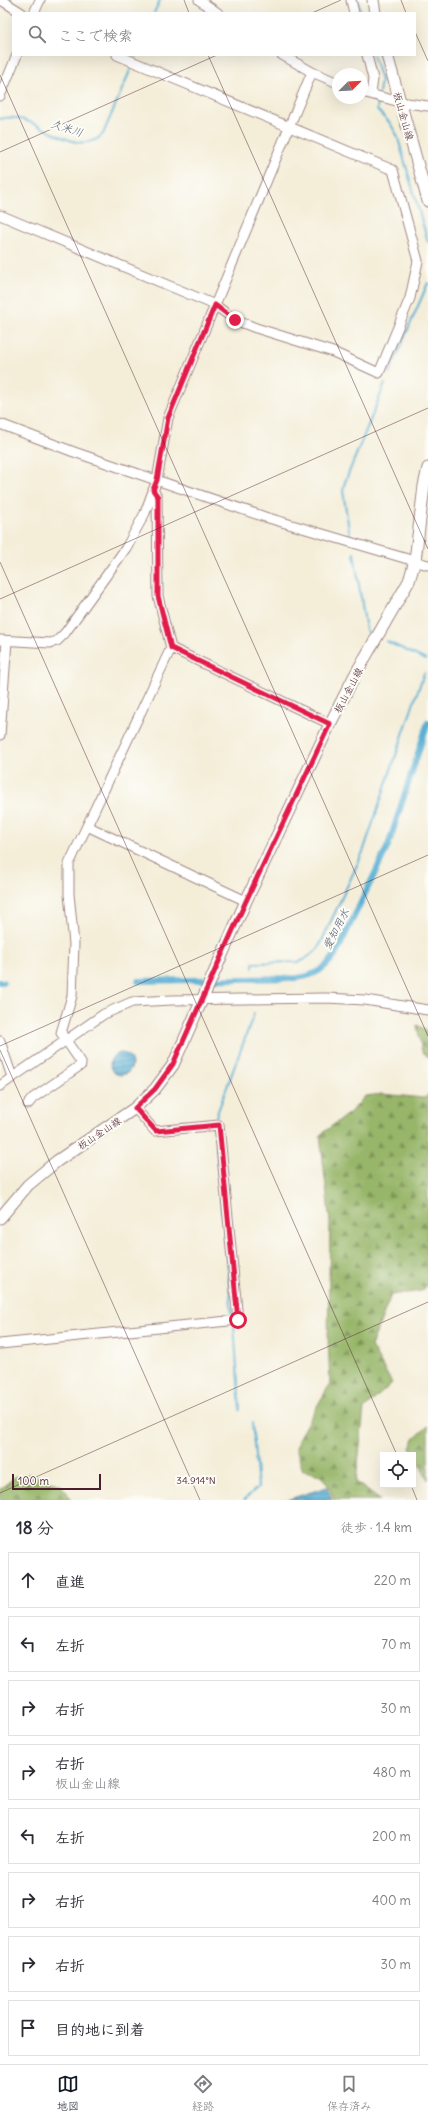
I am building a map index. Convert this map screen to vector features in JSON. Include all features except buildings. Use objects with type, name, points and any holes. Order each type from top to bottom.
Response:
[{"type":"main road","points":[[373,0],[375,12]]},
{"type":"main road","name":"板山金山線","points":[[387,56],[428,201]]},
{"type":"main road","name":"板山金山線","points":[[0,1218],[28,1185],[57,1161],[135,1108],[155,1089],[173,1064],[246,901],[330,724],[355,675],[409,581],[415,561],[424,486],[428,468]]},
{"type":"street","points":[[1,0],[20,12]]},
{"type":"street","points":[[34,12],[40,0]]},
{"type":"street","points":[[199,0],[217,12]]},
{"type":"street","points":[[351,0],[354,12]]},
{"type":"street","points":[[0,96],[17,56]]},
{"type":"street","points":[[0,216],[215,305],[235,320],[333,352],[379,373],[410,298],[418,261],[393,170],[119,56]]},
{"type":"street","points":[[284,56],[312,72],[332,80]]},
{"type":"street","points":[[367,56],[373,79],[372,94]]},
{"type":"street","points":[[0,735],[4,641],[50,643],[57,641],[65,633],[126,548],[145,513],[157,480],[168,418],[312,72]]},
{"type":"street","points":[[368,93],[400,102],[428,106]]},
{"type":"street","points":[[0,424],[265,517],[428,565]]},
{"type":"street","points":[[28,1104],[33,1098],[81,1065],[81,1062],[61,1033],[72,996],[74,944],[69,894],[69,864],[171,648],[158,596],[158,497],[153,490]]},
{"type":"street","points":[[171,648],[330,724]]},
{"type":"street","points":[[87,826],[246,901]]},
{"type":"street","points":[[0,1086],[104,1014],[124,1004],[141,1001],[352,999],[428,1010]]},
{"type":"street","points":[[0,1041],[12,1077]]},
{"type":"street","points":[[0,1344],[238,1320],[219,1125],[156,1131],[135,1108]]},
{"type":"green space","points":[[417,1025],[428,1031],[428,1057],[422,1052]]},
{"type":"green space","points":[[382,1094],[424,1098],[428,1095],[428,1284],[422,1291],[391,1295],[371,1346],[392,1383],[364,1409],[356,1482],[380,1500],[334,1500],[327,1483],[320,1476],[303,1471],[296,1448],[299,1437],[330,1384],[328,1338],[330,1222],[320,1135],[353,1110],[365,1096]]},
{"type":"green space","points":[[428,1426],[428,1480],[416,1459],[416,1452],[412,1452],[410,1448],[414,1439]]},
{"type":"green space","points":[[30,1474],[61,1485],[71,1499],[0,1500],[0,1489],[15,1477]]},
{"type":"water","points":[[121,1053],[129,1056],[132,1064],[129,1072],[121,1075],[113,1072],[110,1064],[113,1056]]},
{"type":"water","points":[[327,1487],[332,1500],[286,1500]]},
{"type":"waterway","name":"久米川","points":[[154,12],[160,0]]},
{"type":"waterway","points":[[358,0],[361,12]]},
{"type":"waterway","points":[[373,56],[381,80],[379,93]]},
{"type":"waterway","name":"久米川","points":[[0,119],[13,118],[26,121],[67,139],[80,142],[92,141],[103,134],[132,66]]},
{"type":"waterway","points":[[378,99],[377,110],[390,123],[397,135],[428,242]]},
{"type":"waterway","points":[[389,373],[428,283]]},
{"type":"waterway","points":[[350,536],[343,491],[345,482],[385,384]]},
{"type":"waterway","points":[[354,553],[366,630],[370,634]]},
{"type":"waterway","points":[[386,641],[426,660]]},
{"type":"waterway","points":[[253,968],[253,963],[298,962],[304,960],[318,949],[363,852],[424,673]]},
{"type":"waterway","name":"愛知用水","points":[[138,981],[297,978],[315,973],[325,967],[337,952],[388,846],[428,722]]},
{"type":"waterway","points":[[214,1122],[254,1014]]},
{"type":"waterway","points":[[215,1130],[222,1215]]},
{"type":"waterway","points":[[224,1223],[232,1317]]},
{"type":"waterway","points":[[234,1325],[240,1410]]},
{"type":"waterway","points":[[244,1500],[258,1487],[252,1423]]},
{"type":"route","points":[[235,320],[215,305],[168,418],[163,439],[157,480],[153,490],[158,497],[158,596],[171,648],[330,724],[246,901],[173,1064],[155,1089],[135,1108],[156,1131],[219,1125],[238,1320]]}]
